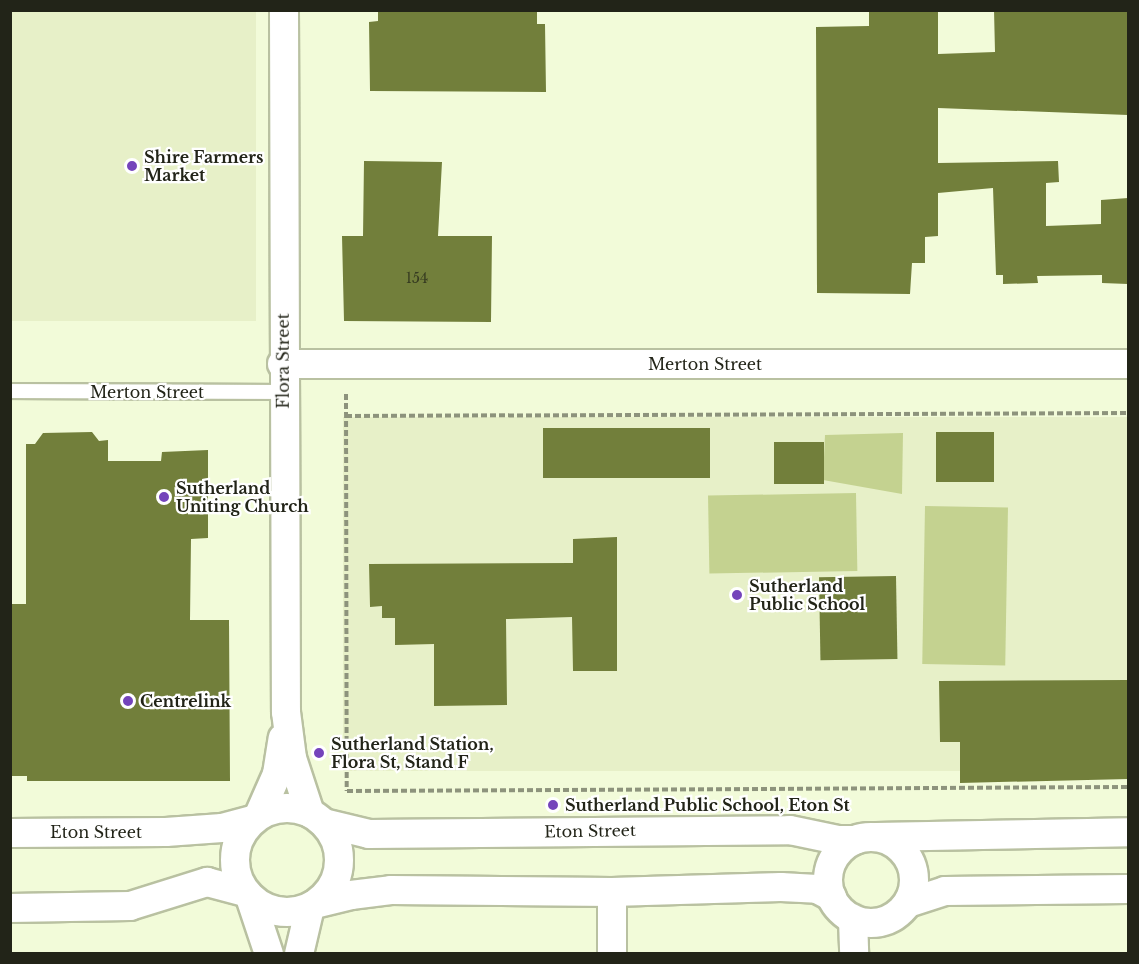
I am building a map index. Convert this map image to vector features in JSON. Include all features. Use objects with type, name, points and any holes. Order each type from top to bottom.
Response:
[{"type":"street","name":"Flora Street","points":[[284,10],[282,364],[286,712],[292,758],[317,818]]},
{"type":"street","name":"Merton Street","points":[[282,364],[1128,364]]},
{"type":"street","name":"Flora Street","points":[[255,818],[277,774],[286,712]]},
{"type":"street","points":[[269,954],[247,894],[236,875],[234,855],[239,836],[255,818],[284,807],[317,818],[336,843],[339,866],[331,888],[312,906],[299,954]]},
{"type":"street","name":"Eton Street","points":[[10,833],[165,832],[222,828],[255,818]]},
{"type":"street","name":"Eton Street","points":[[317,818],[369,834],[742,830],[798,831],[838,840],[1128,832]]},
{"type":"street","points":[[832,897],[830,868],[840,851],[863,838],[893,843],[909,859],[915,881],[908,903],[899,913],[882,921],[853,919]]},
{"type":"street","points":[[10,908],[121,908],[207,882],[247,894],[273,911],[291,912],[351,895],[391,890],[612,892],[800,888],[817,889],[832,897],[853,919],[854,954]]},
{"type":"street","points":[[908,903],[945,891],[1128,889]]},
{"type":"street","points":[[612,892],[612,954]]},
{"type":"lane","name":"Merton Street","points":[[10,392],[283,392]]},
{"type":"path","points":[[346,386],[347,791],[1128,787]]},
{"type":"path","points":[[346,416],[1128,413]]},
{"type":"shaded area","name":"Shire Farmers Market","points":[[11,10],[256,10],[256,321],[11,321]]},
{"type":"shaded area","name":"Sutherland Public School","points":[[343,417],[1128,417],[1128,771],[343,771]]},
{"type":"green space","points":[[903,433],[902,494],[823,480],[825,435]]},
{"type":"green space","points":[[856,493],[857,571],[709,574],[708,496]]},
{"type":"green space","points":[[925,506],[1008,507],[1005,665],[922,664]]},
{"type":"building","points":[[378,10],[537,10],[537,24],[545,24],[546,92],[370,91],[369,22],[378,21]]},
{"type":"building","points":[[869,10],[938,10],[938,54],[995,52],[994,10],[1128,10],[1128,115],[938,108],[938,163],[1058,161],[1059,182],[1046,183],[1046,226],[1101,224],[1101,200],[1128,198],[1128,284],[1102,283],[1102,275],[1037,276],[1038,283],[1003,284],[1003,275],[996,275],[993,188],[938,193],[938,236],[925,237],[925,263],[912,263],[910,294],[817,293],[816,27],[869,26]]},
{"type":"building","points":[[364,161],[442,162],[438,236],[492,236],[491,322],[344,321],[342,236],[363,236]]},
{"type":"building","points":[[543,428],[710,428],[710,478],[543,478]]},
{"type":"building","points":[[92,432],[99,441],[108,440],[108,461],[161,461],[162,452],[208,450],[208,538],[191,539],[190,620],[229,620],[230,781],[27,781],[27,776],[10,776],[10,604],[26,604],[26,444],[35,444],[43,433]]},
{"type":"building","points":[[936,432],[994,432],[994,482],[936,482]]},
{"type":"building","points":[[774,442],[824,442],[824,484],[774,484]]},
{"type":"building","points":[[617,537],[617,671],[573,671],[572,617],[506,619],[507,705],[434,706],[434,644],[395,645],[395,618],[382,618],[382,606],[370,607],[369,564],[573,563],[573,539]]},
{"type":"building","points":[[896,576],[897,659],[820,660],[819,577]]},
{"type":"building","points":[[1128,680],[1128,779],[960,783],[960,742],[940,742],[939,681]]},
{"type":"place","name":"Shire Farmers Market","points":[[132,166]]},
{"type":"place","name":"Sutherland Uniting Church","points":[[164,497]]},
{"type":"place","name":"Sutherland Public School","points":[[737,595]]},
{"type":"place","name":"Centrelink","points":[[128,701]]},
{"type":"place","name":"Sutherland Station, Flora St, Stand F","points":[[319,753]]},
{"type":"place","name":"Sutherland Public School, Eton St","points":[[553,805]]}]
